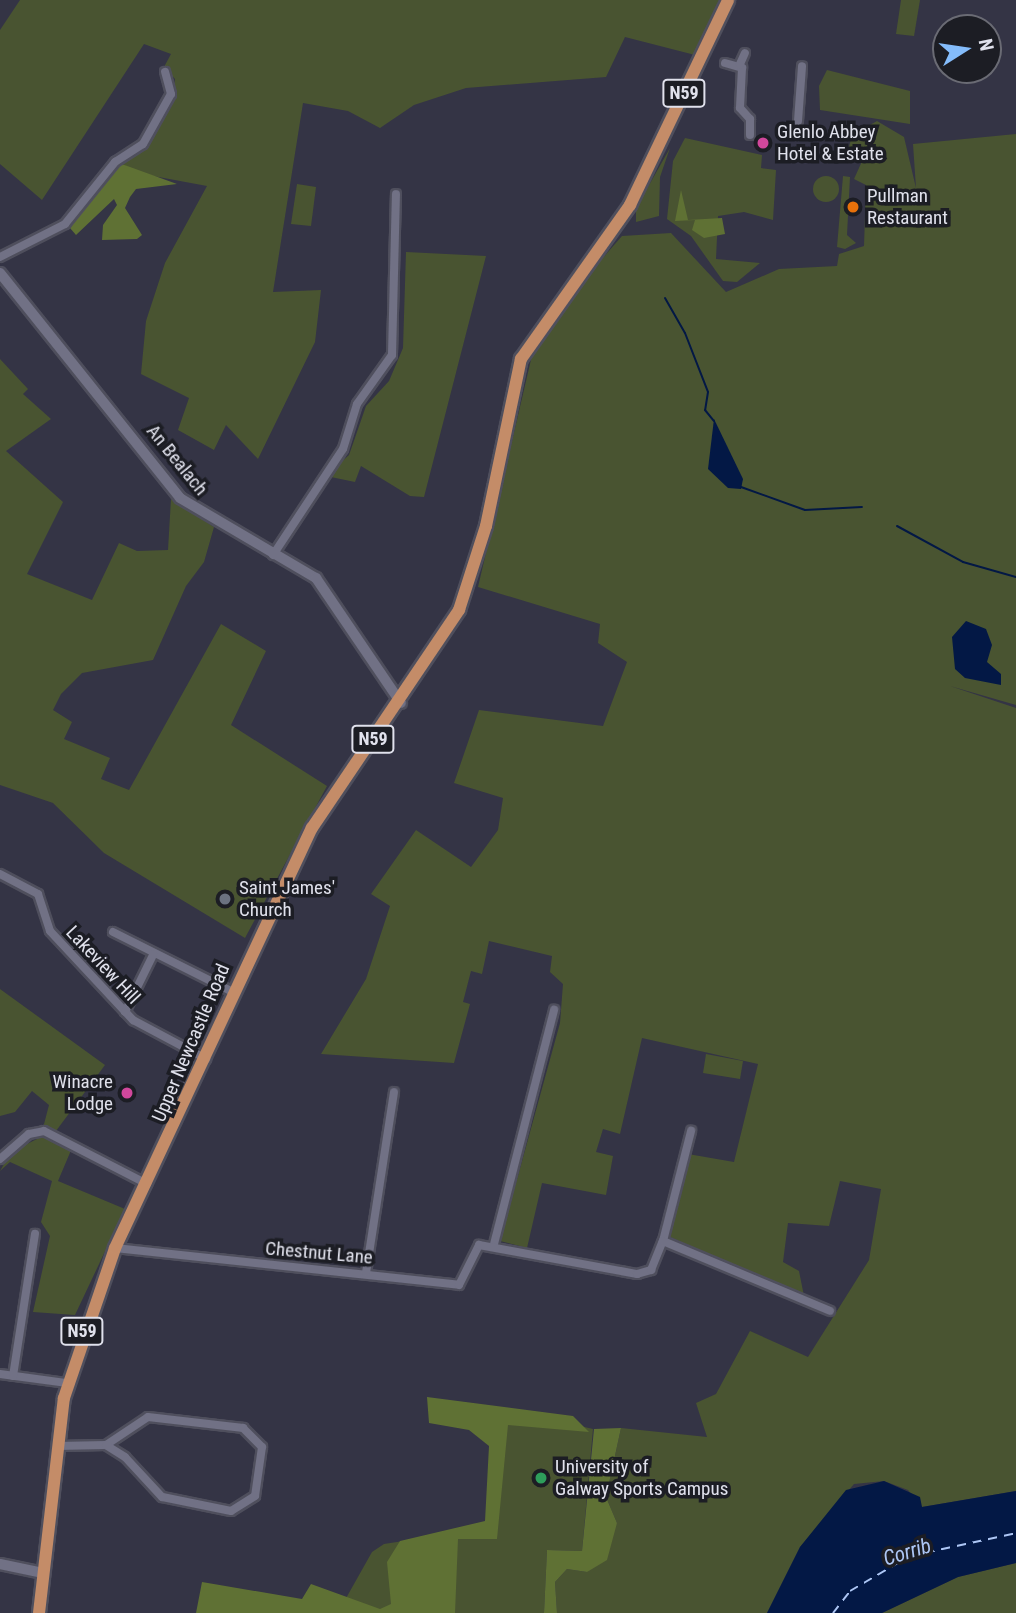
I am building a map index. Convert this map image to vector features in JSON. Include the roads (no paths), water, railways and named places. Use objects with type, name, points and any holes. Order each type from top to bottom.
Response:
[{"type":"main road","name":"Upper Newcastle Road","points":[[39,1613],[57,1446],[67,1383],[115,1248],[325,805],[401,703],[459,610],[485,530],[521,359],[630,205],[728,0]]},
{"type":"street","points":[[744,53],[740,64],[740,108],[750,119],[750,135]]},
{"type":"street","points":[[725,63],[740,64]]},
{"type":"street","points":[[798,121],[802,66]]},
{"type":"street","points":[[0,257],[65,224],[115,162],[143,144],[171,94],[165,72]]},
{"type":"street","points":[[273,555],[343,449],[357,404],[392,355],[396,194]]},
{"type":"street","name":"An Bealach","points":[[0,273],[180,498],[316,578],[401,703]]},
{"type":"street","name":"Lakeview Hill","points":[[0,874],[38,894],[50,931],[125,1012],[206,1059]]},
{"type":"street","points":[[113,932],[153,955],[234,993]]},
{"type":"street","points":[[125,1012],[153,955]]},
{"type":"street","points":[[554,1010],[494,1244],[637,1274],[651,1270],[663,1241],[691,1131]]},
{"type":"street","points":[[366,1273],[394,1093]]},
{"type":"street","points":[[0,1159],[29,1135],[44,1131],[147,1184]]},
{"type":"street","points":[[13,1376],[35,1234]]},
{"type":"street","points":[[663,1241],[830,1311]]},
{"type":"street","name":"Chestnut Lane","points":[[115,1248],[462,1285],[475,1249],[494,1244]]},
{"type":"street","points":[[0,1374],[67,1383]]},
{"type":"street","points":[[57,1446],[106,1445],[148,1417],[243,1428],[262,1447],[255,1496],[231,1511],[162,1497],[125,1457],[106,1445]]},
{"type":"street","points":[[0,1564],[43,1573]]},
{"type":"water","points":[[714,419],[743,479],[741,489],[728,488],[708,469]]},
{"type":"water","points":[[966,621],[986,629],[992,645],[987,662],[1001,674],[1001,685],[965,678],[955,669],[952,637]]},
{"type":"water","name":"Corrib","points":[[884,1481],[920,1497],[922,1507],[1016,1491],[1016,1563],[958,1577],[882,1613],[767,1613],[800,1547],[846,1490]]},
{"type":"waterway","points":[[665,298],[685,333],[708,392],[705,410],[714,421]]},
{"type":"waterway","points":[[741,487],[805,510],[862,507]]},
{"type":"waterway","points":[[897,526],[963,562],[1016,577]]},
{"type":"place","name":"Glenlo Abbey Hotel & Estate","points":[[763,143]]},
{"type":"place","name":"Pullman Restaurant","points":[[853,207]]},
{"type":"place","name":"Saint James' Church","points":[[225,899]]},
{"type":"place","name":"Winacre Lodge","points":[[127,1093]]},
{"type":"place","name":"University of Galway Sports Campus","points":[[541,1478]]}]
